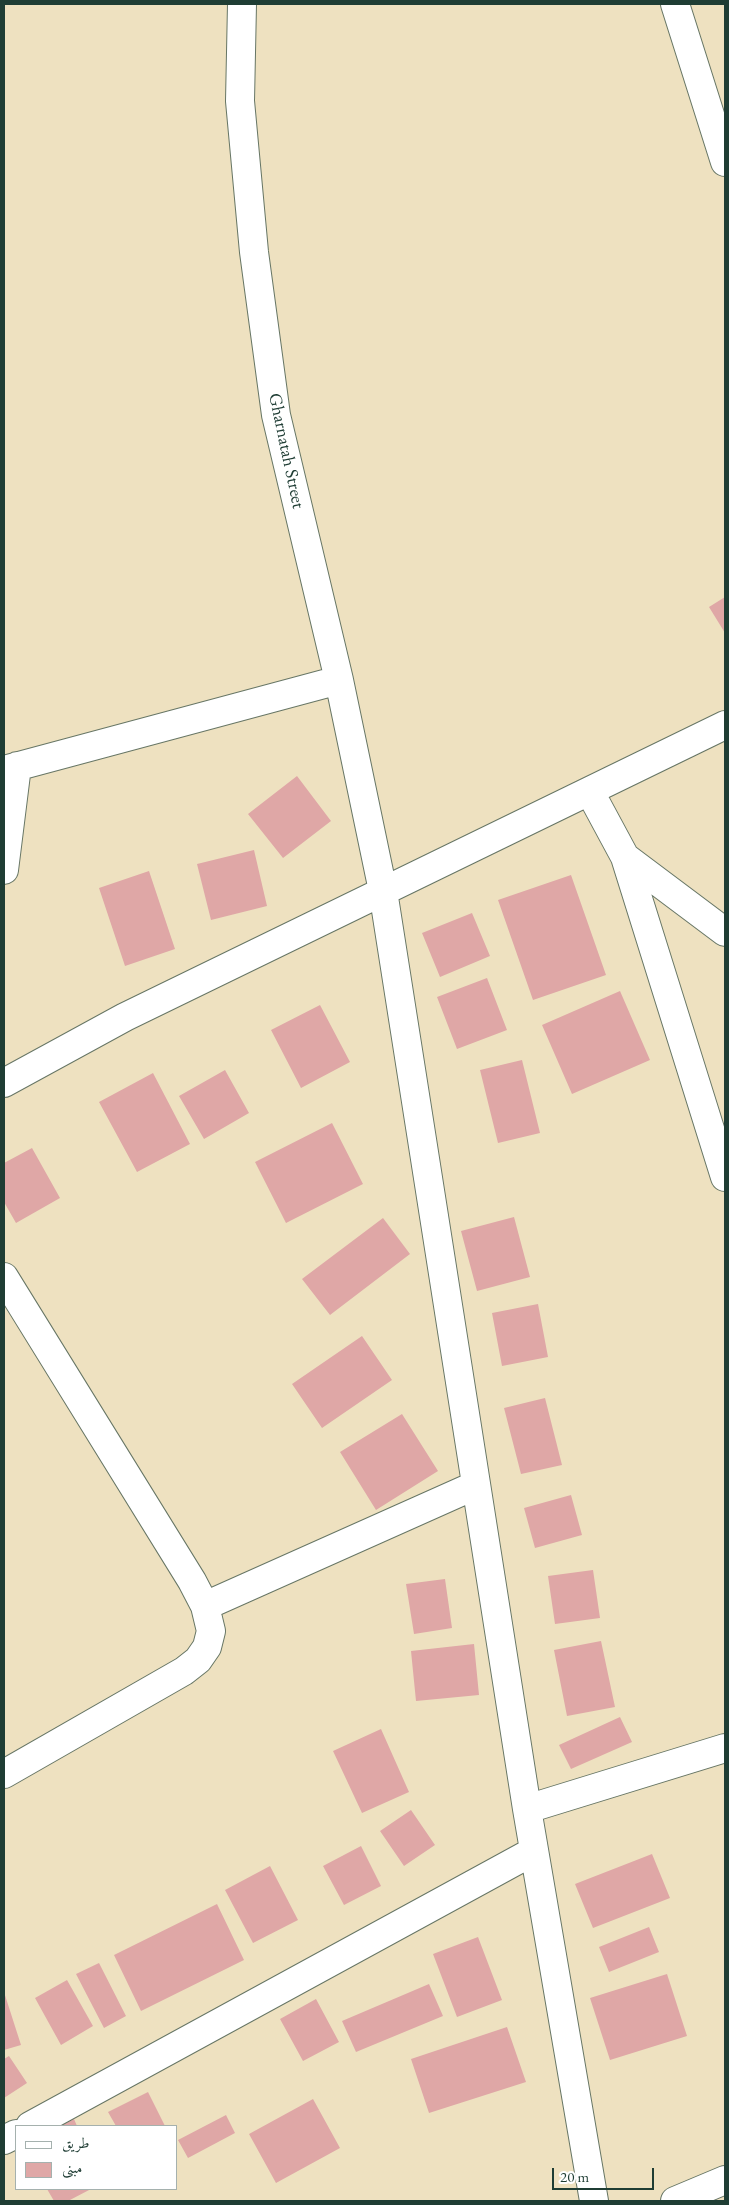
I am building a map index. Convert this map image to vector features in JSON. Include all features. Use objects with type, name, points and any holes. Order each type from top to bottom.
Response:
[{"type":"street","name":"Gharnatah Street","points":[[242,4],[240,101],[254,252],[276,415],[340,680],[383,891],[527,1810],[594,2201]]},
{"type":"street","points":[[675,4],[725,162]]},
{"type":"street","points":[[4,870],[11,768],[340,680]]},
{"type":"street","points":[[4,1083],[125,1017],[725,725]]},
{"type":"street","points":[[590,792],[625,857],[725,1177]]},
{"type":"street","points":[[625,857],[725,932]]},
{"type":"street","points":[[4,1277],[205,1606],[211,1631],[207,1647],[198,1660],[184,1671],[6,1768]]},
{"type":"street","points":[[205,1606],[476,1485]]},
{"type":"street","points":[[527,1810],[725,1748]]},
{"type":"street","points":[[32,2125],[534,1851]]},
{"type":"street","points":[[675,2201],[725,2180]]},
{"type":"building","points":[[725,597],[725,633],[709,607]]},
{"type":"building","points":[[297,776],[331,821],[283,858],[248,814]]},
{"type":"building","points":[[254,850],[267,906],[211,920],[197,864]]},
{"type":"building","points":[[149,871],[175,949],[125,966],[99,888]]},
{"type":"building","points":[[571,875],[606,975],[533,1000],[498,900]]},
{"type":"building","points":[[472,913],[490,956],[440,977],[422,933]]},
{"type":"building","points":[[487,978],[507,1030],[457,1049],[437,997]]},
{"type":"building","points":[[620,991],[650,1060],[572,1094],[542,1025]]},
{"type":"building","points":[[320,1005],[350,1062],[301,1088],[271,1030]]},
{"type":"building","points":[[522,1060],[540,1133],[498,1143],[480,1070]]},
{"type":"building","points":[[225,1070],[249,1113],[204,1139],[179,1096]]},
{"type":"building","points":[[153,1073],[190,1144],[137,1172],[99,1102]]},
{"type":"building","points":[[332,1123],[363,1184],[286,1223],[255,1162]]},
{"type":"building","points":[[32,1148],[60,1198],[16,1223],[4,1202],[4,1163]]},
{"type":"building","points":[[514,1217],[530,1277],[477,1291],[461,1231]]},
{"type":"building","points":[[383,1218],[410,1254],[330,1315],[302,1279]]},
{"type":"building","points":[[538,1304],[548,1357],[502,1366],[492,1313]]},
{"type":"building","points":[[362,1336],[392,1380],[322,1428],[292,1384]]},
{"type":"building","points":[[545,1398],[562,1465],[521,1474],[504,1408]]},
{"type":"building","points":[[402,1414],[438,1471],[376,1510],[340,1452]]},
{"type":"building","points":[[571,1495],[582,1535],[535,1548],[524,1508]]},
{"type":"building","points":[[593,1570],[600,1618],[555,1624],[548,1576]]},
{"type":"building","points":[[445,1579],[452,1628],[414,1634],[406,1584]]},
{"type":"building","points":[[601,1641],[615,1707],[567,1716],[554,1650]]},
{"type":"building","points":[[474,1644],[479,1695],[416,1701],[411,1651]]},
{"type":"building","points":[[620,1717],[632,1742],[571,1769],[559,1745]]},
{"type":"building","points":[[381,1729],[409,1792],[362,1813],[333,1751]]},
{"type":"building","points":[[411,1810],[435,1845],[404,1866],[380,1831]]},
{"type":"building","points":[[361,1846],[381,1886],[344,1905],[323,1866]]},
{"type":"building","points":[[652,1854],[670,1898],[593,1928],[575,1884]]},
{"type":"building","points":[[270,1866],[298,1920],[253,1943],[225,1890]]},
{"type":"building","points":[[217,1904],[244,1960],[141,2011],[114,1955]]},
{"type":"building","points":[[649,1927],[659,1952],[609,1972],[599,1947]]},
{"type":"building","points":[[478,1937],[502,2000],[457,2017],[433,1954]]},
{"type":"building","points":[[99,1963],[126,2016],[104,2028],[76,1974]]},
{"type":"building","points":[[667,1974],[687,2036],[610,2060],[590,1998]]},
{"type":"building","points":[[67,1980],[93,2026],[61,2045],[35,1998]]},
{"type":"building","points":[[429,1984],[443,2016],[356,2052],[342,2021]]},
{"type":"building","points":[[4,1992],[21,2045],[4,2050]]},
{"type":"building","points":[[316,1999],[339,2042],[303,2061],[280,2019]]},
{"type":"building","points":[[507,2027],[526,2082],[429,2113],[411,2059]]},
{"type":"building","points":[[9,2056],[27,2083],[4,2098],[4,2059]]},
{"type":"building","points":[[148,2092],[164,2125],[115,2125],[108,2112]]},
{"type":"building","points":[[313,2099],[340,2148],[276,2183],[249,2134]]},
{"type":"building","points":[[226,2115],[235,2133],[188,2158],[178,2140]]},
{"type":"building","points":[[74,2119],[77,2125],[63,2125]]},
{"type":"building","points":[[48,2190],[89,2190],[68,2201],[54,2201]]}]
